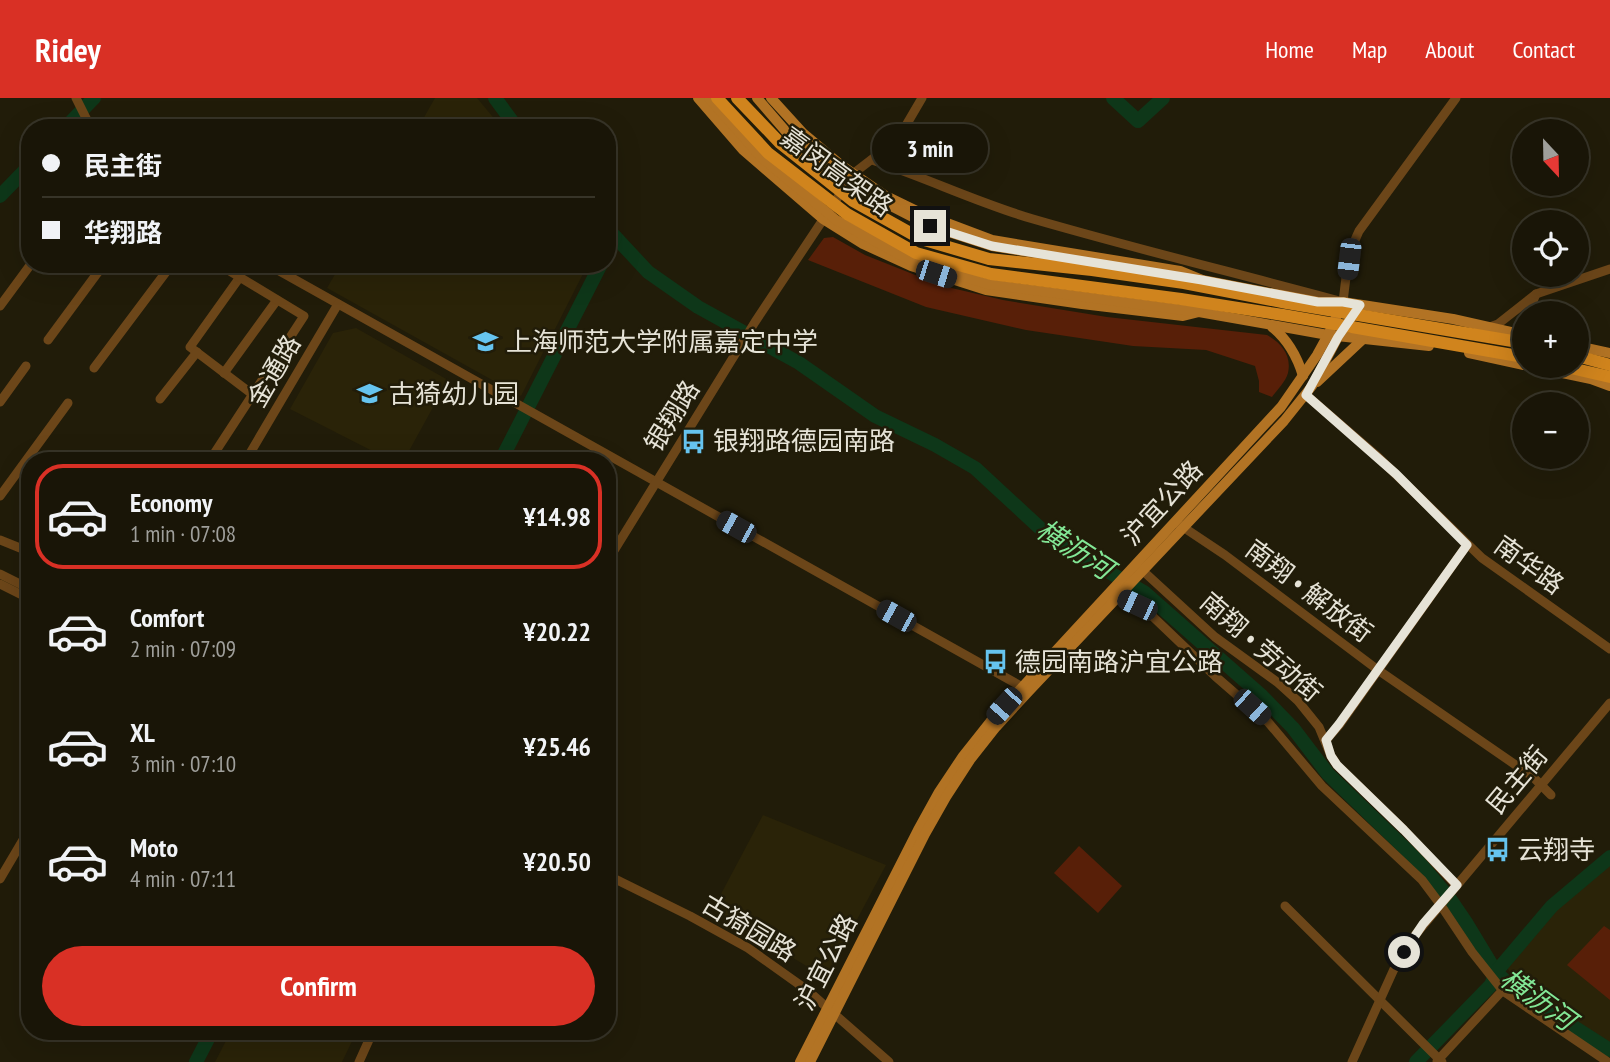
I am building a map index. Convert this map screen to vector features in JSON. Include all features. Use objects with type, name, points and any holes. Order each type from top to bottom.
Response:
[{"type":"highway","name":"嘉闵高架路","points":[[717,98],[768,153],[837,207],[916,253],[991,274],[1181,299],[1512,355]]},
{"type":"highway","name":"嘉闵高架路","points":[[737,98],[780,143],[853,201],[921,239],[989,259],[1184,284],[1512,341]]},
{"type":"highway","points":[[1589,359],[1610,365]]},
{"type":"highway","points":[[1589,372],[1610,377]]},
{"type":"main road","points":[[698,98],[743,150],[823,219],[863,244],[911,266],[986,290],[1182,316],[1199,312]]},
{"type":"main road","points":[[709,98],[761,157],[836,220],[912,261],[988,284],[1199,312],[1333,336],[1436,346],[1512,362]]},
{"type":"main road","points":[[757,98],[789,135],[864,192],[930,226],[992,246],[1318,302],[1343,302],[1453,319],[1512,332]]},
{"type":"main road","points":[[771,98],[803,133],[854,173],[886,196],[923,214],[992,240],[1180,271],[1202,280]]},
{"type":"main road","name":"沪宜公路","points":[[1179,524],[1275,430],[1309,390],[1333,336],[1343,302]]},
{"type":"main road","points":[[1333,336],[1360,305]]},
{"type":"main road","points":[[1270,325],[1284,336],[1303,376]]},
{"type":"main road","name":"沪宜公路","points":[[810,1062],[831,1011],[918,830],[963,756],[990,722],[1026,689],[1179,524],[1281,407],[1333,336]]},
{"type":"main road","points":[[1309,390],[1363,339]]},
{"type":"main road","points":[[1589,349],[1610,353]]},
{"type":"main road","points":[[1586,378],[1610,386]]},
{"type":"main road","name":"沪宜公路","points":[[800,1062],[831,1011]]},
{"type":"street","points":[[76,98],[87,119]]},
{"type":"street","name":"银翔路","points":[[616,547],[755,321],[854,173],[898,139],[922,98]]},
{"type":"street","points":[[873,160],[1032,218],[1343,302],[1349,259],[1359,231],[1456,98]]},
{"type":"street","points":[[1490,327],[1536,294],[1610,269]]},
{"type":"street","points":[[0,306],[24,273]]},
{"type":"street","points":[[48,340],[97,273]]},
{"type":"street","points":[[94,369],[165,273]]},
{"type":"street","points":[[214,452],[304,316],[233,273]]},
{"type":"street","points":[[283,273],[602,452]]},
{"type":"street","points":[[240,277],[190,347],[252,394]]},
{"type":"street","points":[[1533,301],[1536,294]]},
{"type":"street","points":[[224,373],[277,300]]},
{"type":"street","name":"金通路","points":[[251,452],[338,304]]},
{"type":"street","points":[[160,398],[197,352]]},
{"type":"street","points":[[0,402],[26,366]]},
{"type":"street","name":"南华路","points":[[1309,390],[1489,564],[1610,649]]},
{"type":"street","points":[[32,452],[68,403]]},
{"type":"street","points":[[616,460],[1026,689]]},
{"type":"street","points":[[0,496],[21,467]]},
{"type":"street","name":"南翔 • 解放街","points":[[1179,524],[1231,559],[1378,670],[1533,777],[1551,795]]},
{"type":"street","points":[[0,540],[21,548]]},
{"type":"street","points":[[1326,740],[1467,545]]},
{"type":"street","name":"南翔 • 劳动街","points":[[1136,572],[1225,645],[1289,692],[1314,720],[1337,765],[1457,885]]},
{"type":"street","points":[[0,575],[21,585]]},
{"type":"street","points":[[0,584],[21,594]]},
{"type":"street","points":[[1117,591],[1149,613],[1268,722],[1322,786],[1422,880],[1489,975],[1608,1062]]},
{"type":"street","name":"民主街","points":[[1440,904],[1610,703]]},
{"type":"street","points":[[0,879],[21,843]]},
{"type":"street","name":"古猗园路","points":[[616,880],[727,935],[790,977],[889,1062]]},
{"type":"street","points":[[1352,1062],[1394,969],[1409,944],[1440,904]]},
{"type":"street","points":[[1285,906],[1435,1056],[1514,978]]},
{"type":"street","points":[[359,1062],[369,1040]]},
{"type":"shaded area","points":[[435,98],[477,98],[494,119],[423,119]]},
{"type":"shaded area","points":[[833,237],[865,255],[943,286],[1003,300],[1107,317],[1267,335],[1277,342],[1287,355],[1288,373],[1272,397],[1259,392],[1255,366],[1206,350],[1133,346],[1026,330],[926,307],[808,260],[824,238]]},
{"type":"shaded area","name":"上海师范大学附属嘉定中学","points":[[336,273],[583,273],[521,396],[327,288]]},
{"type":"shaded area","name":"古猗幼儿园","points":[[356,328],[448,380],[408,452],[374,452],[290,409],[333,333]]},
{"type":"shaded area","points":[[763,815],[886,865],[826,978],[713,909]]},
{"type":"shaded area","points":[[1079,846],[1122,886],[1098,913],[1054,873]]},
{"type":"shaded area","points":[[1610,862],[1610,1045],[1515,983],[1507,967],[1521,935]]},
{"type":"shaded area","points":[[1604,926],[1610,930],[1610,1000],[1567,965]]},
{"type":"shaded area","points":[[226,1040],[353,1040],[342,1062],[215,1062]]},
{"type":"waterway","name":"横沥河","points":[[74,119],[94,98]]},
{"type":"waterway","name":"横沥河","points":[[495,98],[510,119]]},
{"type":"waterway","points":[[1113,98],[1138,121],[1163,98]]},
{"type":"waterway","name":"横沥河","points":[[0,196],[21,174]]},
{"type":"waterway","name":"横沥河","points":[[616,238],[648,272],[698,307],[799,363],[875,416],[975,468],[1054,541],[1144,592],[1262,696],[1293,728],[1328,774],[1419,862],[1450,899],[1496,972],[1513,988],[1610,1050]]},
{"type":"waterway","points":[[505,452],[596,273]]},
{"type":"waterway","points":[[1416,1062],[1491,985],[1496,972],[1552,906],[1610,857]]},
{"type":"waterway","points":[[196,1062],[207,1040]]},
{"type":"place","name":"上海师范大学附属嘉定中学","points":[[486,342]]},
{"type":"place","name":"古猗幼儿园","points":[[369,394]]},
{"type":"place","name":"银翔路德园南路","points":[[693,441]]},
{"type":"place","name":"德园南路沪宜公路","points":[[995,662]]},
{"type":"place","name":"云翔寺","points":[[1497,850]]},
{"type":"route","points":[[930,226],[992,246],[1318,302],[1360,305],[1338,337],[1306,395],[1396,474],[1467,545],[1326,740],[1333,761],[1457,885],[1423,924],[1404,952]]}]
